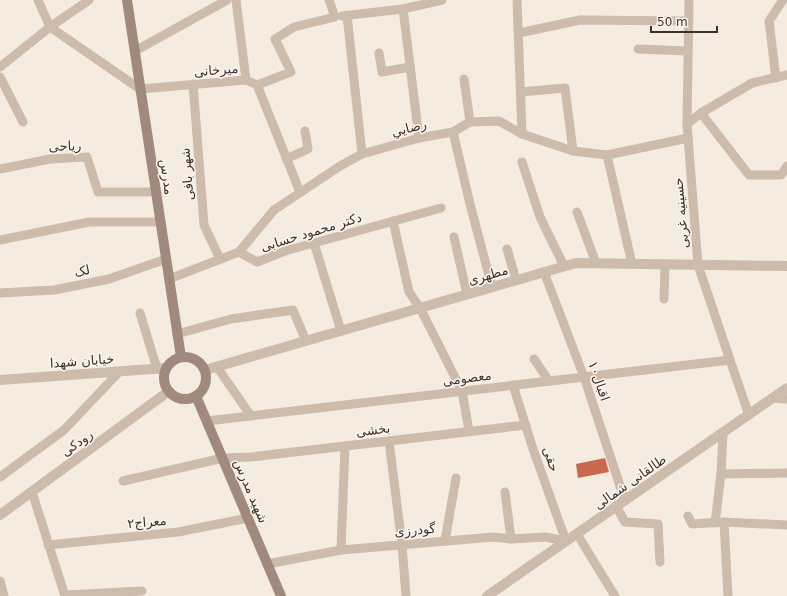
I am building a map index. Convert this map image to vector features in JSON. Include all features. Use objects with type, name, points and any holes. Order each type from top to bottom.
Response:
[{"type":"main road","name":"مدرس","points":[[127,0],[181,357]]},
{"type":"main road","points":[[181,357],[192,358],[202,365],[205,370],[206,382],[201,392],[196,396],[184,399],[178,398],[168,391],[162,368],[175,359],[181,357]]},
{"type":"main road","name":"شهید مدرس","points":[[196,396],[281,596]]},
{"type":"street","points":[[38,0],[50,27],[140,89]]},
{"type":"street","points":[[0,67],[50,27],[89,0]]},
{"type":"street","points":[[135,51],[227,0]]},
{"type":"street","points":[[236,0],[246,80]]},
{"type":"street","points":[[329,0],[335,16]]},
{"type":"street","points":[[300,192],[257,85],[291,72],[275,39],[294,27],[335,16],[403,9],[442,0]]},
{"type":"street","points":[[517,0],[522,134]]},
{"type":"street","name":"حسینیه غربی","points":[[689,0],[687,124],[698,264],[750,415]]},
{"type":"street","points":[[776,78],[769,21],[783,0]]},
{"type":"street","points":[[403,9],[419,138]]},
{"type":"street","points":[[347,15],[362,154]]},
{"type":"street","points":[[519,33],[580,20],[688,21]]},
{"type":"street","points":[[638,49],[688,51]]},
{"type":"street","points":[[379,53],[382,72],[410,66]]},
{"type":"street","points":[[687,124],[701,113],[752,83],[787,75]]},
{"type":"street","points":[[0,77],[23,122]]},
{"type":"street","points":[[464,79],[470,122],[499,122],[522,134],[573,151],[607,154],[688,138]]},
{"type":"street","name":"میرخانی","points":[[140,89],[246,80],[257,85]]},
{"type":"street","name":"شهر بافی","points":[[193,84],[204,224],[220,259]]},
{"type":"street","points":[[521,92],[565,88],[573,151]]},
{"type":"street","points":[[701,113],[749,175],[781,175],[787,166]]},
{"type":"street","name":"رضایي","points":[[169,279],[239,252],[274,210],[340,166],[362,154],[419,138],[453,132],[470,122]]},
{"type":"street","points":[[286,160],[308,149],[305,131]]},
{"type":"street","points":[[453,132],[492,287]]},
{"type":"street","points":[[607,154],[632,264]]},
{"type":"street","name":"ریاحی","points":[[0,169],[50,159],[87,157],[98,192],[156,192]]},
{"type":"street","points":[[522,162],[540,217],[564,266]]},
{"type":"street","name":"دکتر محمود حسابی","points":[[239,252],[257,262],[286,251],[441,208]]},
{"type":"street","points":[[577,212],[596,263]]},
{"type":"street","points":[[393,221],[409,292],[420,308],[462,391],[469,431]]},
{"type":"street","points":[[0,240],[89,222],[160,222]]},
{"type":"street","points":[[454,237],[467,294]]},
{"type":"street","points":[[314,243],[341,331]]},
{"type":"street","points":[[508,249],[516,280]]},
{"type":"street","name":"لک","points":[[0,293],[54,290],[109,279],[166,259]]},
{"type":"street","name":"مطهری","points":[[205,370],[576,263],[787,266]]},
{"type":"street","points":[[664,299],[665,264]]},
{"type":"street","name":"اقبال۱۰","points":[[544,272],[584,377],[625,500]]},
{"type":"street","points":[[177,334],[231,319],[293,310],[306,341]]},
{"type":"street","points":[[140,313],[162,368]]},
{"type":"street","points":[[534,359],[549,381]]},
{"type":"street","name":"معصومی","points":[[207,421],[730,360]]},
{"type":"street","points":[[217,367],[251,416]]},
{"type":"street","name":"خیابان شهدا","points":[[0,380],[162,368]]},
{"type":"street","points":[[0,477],[64,430],[120,371]]},
{"type":"street","name":"حقی","points":[[513,385],[566,541]]},
{"type":"street","name":"طالقانی شمالی","points":[[487,596],[787,388]]},
{"type":"street","name":"رودکی","points":[[0,515],[168,391]]},
{"type":"street","points":[[773,398],[787,399]]},
{"type":"street","name":"بخشی","points":[[123,481],[223,458],[251,457],[526,425]]},
{"type":"street","points":[[723,433],[719,522],[728,596]]},
{"type":"street","points":[[389,441],[402,544],[406,596]]},
{"type":"street","points":[[341,550],[345,446]]},
{"type":"street","points":[[721,474],[787,472]]},
{"type":"street","points":[[445,541],[456,478]]},
{"type":"street","points":[[32,492],[65,596],[142,591]]},
{"type":"street","points":[[505,492],[511,539]]},
{"type":"street","points":[[616,506],[625,522],[658,524],[660,562]]},
{"type":"street","points":[[688,516],[692,524],[719,522],[787,525]]},
{"type":"street","name":"معراج۲","points":[[48,545],[178,532],[248,518]]},
{"type":"street","points":[[577,534],[615,596]]},
{"type":"street","name":"گودرزی","points":[[267,564],[341,550],[493,537],[511,539],[545,537],[566,541]]},
{"type":"street","points":[[0,581],[4,596]]},
{"type":"building","points":[[605,458],[609,472],[578,478],[576,464]]}]
